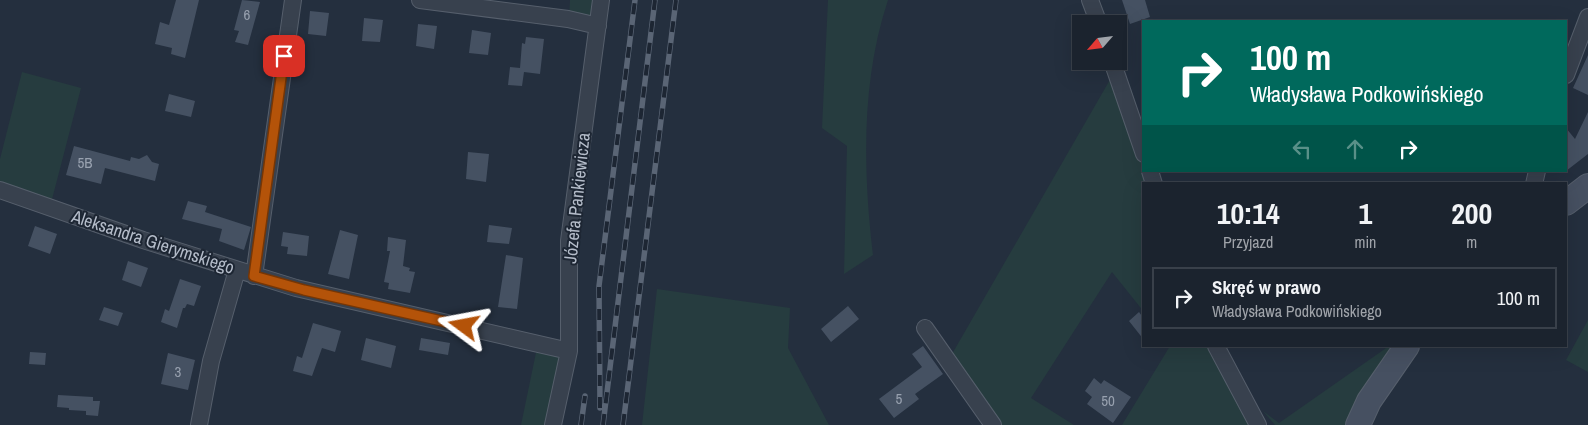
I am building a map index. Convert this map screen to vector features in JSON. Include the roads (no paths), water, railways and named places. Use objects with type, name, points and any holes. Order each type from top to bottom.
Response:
[{"type":"street","points":[[254,276],[293,0]]},
{"type":"street","points":[[420,0],[568,19],[598,26]]},
{"type":"street","name":"Józefa Pankiewicza","points":[[553,425],[570,351],[569,241],[601,0]]},
{"type":"street","points":[[1090,0],[1096,15]]},
{"type":"street","points":[[1567,72],[1588,16]]},
{"type":"street","points":[[1115,70],[1142,148]]},
{"type":"street","name":"Aleksandra Gierymskiego","points":[[0,190],[254,276],[304,290],[570,351]]},
{"type":"street","points":[[200,425],[211,361],[237,270]]},
{"type":"street","points":[[924,328],[993,425]]},
{"type":"street","points":[[1217,347],[1258,425]]},
{"type":"street","points":[[1358,425],[1369,401],[1406,347]]},
{"type":"railway","points":[[600,408],[599,286],[635,0]]},
{"type":"railway","points":[[603,425],[655,0]]},
{"type":"railway","points":[[623,425],[676,0]]},
{"type":"railway","points":[[581,425],[585,396]]}]
